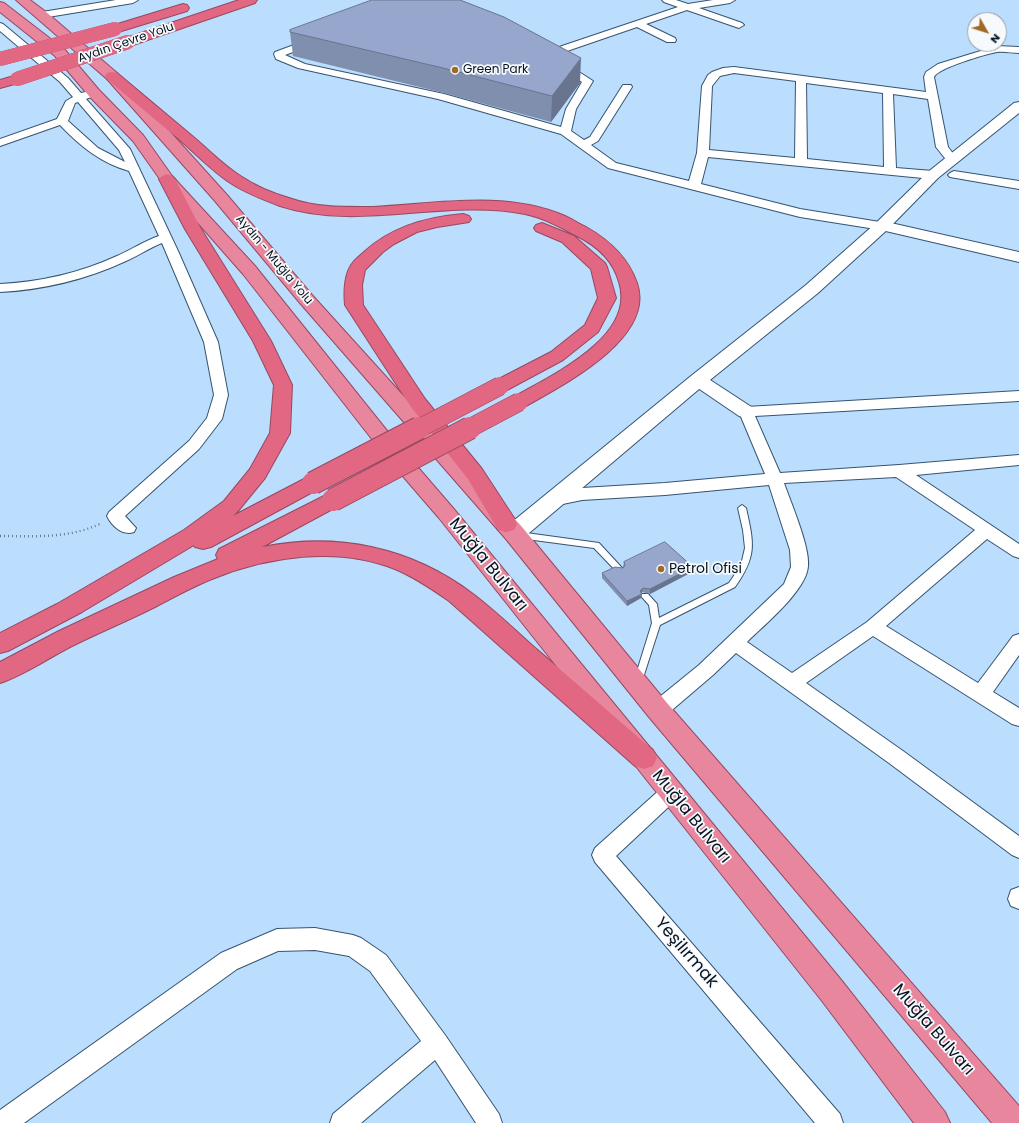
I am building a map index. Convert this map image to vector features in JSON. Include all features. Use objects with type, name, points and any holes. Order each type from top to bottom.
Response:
[{"type":"highway","name":"Aydın - Muğla Yolu","points":[[22,0],[42,15],[112,76],[221,198],[306,299],[512,531]]},
{"type":"highway","name":"Aydın Çevre Yolu","points":[[0,84],[251,0]]},
{"type":"highway","name":"Aydın Çevre Yolu","points":[[1,63],[193,4]]},
{"type":"highway","name":"Aydın - Muğla Yolu","points":[[0,6],[60,53],[87,95],[138,138],[167,179],[249,270],[389,447],[446,513]]},
{"type":"highway","points":[[0,673],[519,402],[596,355],[616,335],[627,314],[631,292],[623,267],[604,245],[578,227],[554,217],[531,211],[484,205],[348,212],[317,210],[273,198],[255,191],[236,180],[112,76]]},
{"type":"highway","points":[[61,613],[192,536],[230,506],[258,473],[280,433],[283,386],[262,341],[193,229],[167,179]]},
{"type":"highway","points":[[0,644],[61,613],[313,482],[500,386],[557,356],[592,328],[607,298],[599,267],[568,240],[533,224],[497,218],[451,219],[424,225],[398,234],[378,247],[359,266],[353,286],[354,305],[418,403],[475,474],[512,531]]},
{"type":"highway","name":"Muğla Bulvarı","points":[[446,513],[832,991],[934,1123]]},
{"type":"highway","name":"Muğla Bulvarı","points":[[512,531],[658,710],[1013,1123]]},
{"type":"highway","points":[[55,644],[204,573],[242,560],[290,550],[326,548],[363,552],[402,563],[436,581],[465,600],[644,758]]},
{"type":"main road","points":[[512,531],[553,500],[698,380],[812,289],[882,226],[933,175],[1019,106]]},
{"type":"main road","points":[[882,226],[924,201],[1019,122]]},
{"type":"street","points":[[42,15],[133,0]]},
{"type":"street","points":[[667,0],[739,25]]},
{"type":"street","points":[[546,57],[566,48],[687,7],[730,0]]},
{"type":"street","points":[[638,24],[671,40]]},
{"type":"street","points":[[1,28],[64,80],[87,95],[124,149],[166,238],[210,342],[221,395],[214,419],[194,445],[115,516],[128,528]]},
{"type":"street","points":[[324,37],[279,54],[280,57],[302,66],[440,96],[565,132],[612,166],[800,213],[882,226],[1019,257]]},
{"type":"street","points":[[952,160],[942,147],[928,77],[931,72],[942,66],[997,49],[1019,50]]},
{"type":"street","points":[[533,50],[588,81],[572,109],[565,132]]},
{"type":"street","points":[[694,186],[703,153],[707,86],[712,77],[723,71],[734,70],[801,78],[932,96]]},
{"type":"street","points":[[801,78],[801,163]]},
{"type":"street","points":[[583,145],[594,139],[627,87]]},
{"type":"street","points":[[888,90],[890,171]]},
{"type":"street","points":[[0,143],[62,121],[71,101],[87,95]]},
{"type":"street","points":[[62,121],[84,144],[108,160],[133,169]]},
{"type":"street","points":[[703,153],[933,175]]},
{"type":"street","points":[[954,175],[1019,185]]},
{"type":"street","points":[[0,288],[36,283],[95,269],[122,259],[152,243],[166,238]]},
{"type":"street","points":[[658,710],[706,670],[791,588],[800,567],[798,550],[775,479],[746,412],[698,380]]},
{"type":"street","points":[[746,412],[1019,396]]},
{"type":"street","points":[[553,500],[582,494],[665,489],[815,475],[899,471],[1019,460]]},
{"type":"street","points":[[899,471],[1019,552]]},
{"type":"street","points":[[792,683],[873,627],[986,530]]},
{"type":"street","points":[[873,627],[1019,718]]},
{"type":"street","points":[[981,694],[1019,641]]},
{"type":"street","points":[[734,642],[902,761],[1019,848]]},
{"type":"street","name":"Yeşilırmak","points":[[671,792],[602,855],[832,1123]]},
{"type":"street","points":[[3,1123],[229,961],[277,940],[315,939],[352,946],[378,963],[437,1043],[490,1123]]},
{"type":"street","points":[[342,1123],[437,1043]]},
{"type":"lane","points":[[656,623],[732,585],[739,576],[748,557],[750,546],[742,508]]},
{"type":"lane","points":[[512,531],[596,545],[619,569]]},
{"type":"lane","points":[[637,684],[656,623],[653,604],[645,596]]},
{"type":"path","points":[[0,536],[71,536],[94,528],[115,516]]},
{"type":"building","points":[[372,0],[460,0],[504,17],[581,58],[552,96],[443,68],[290,32],[290,30]]},
{"type":"building","points":[[665,542],[693,567],[650,589],[643,588],[640,591],[642,594],[627,601],[602,573],[615,567],[623,568],[625,565],[624,562]]},
{"type":"place","name":"Green Park","points":[[455,70]]},
{"type":"place","name":"Petrol Ofisi","points":[[661,569]]}]
